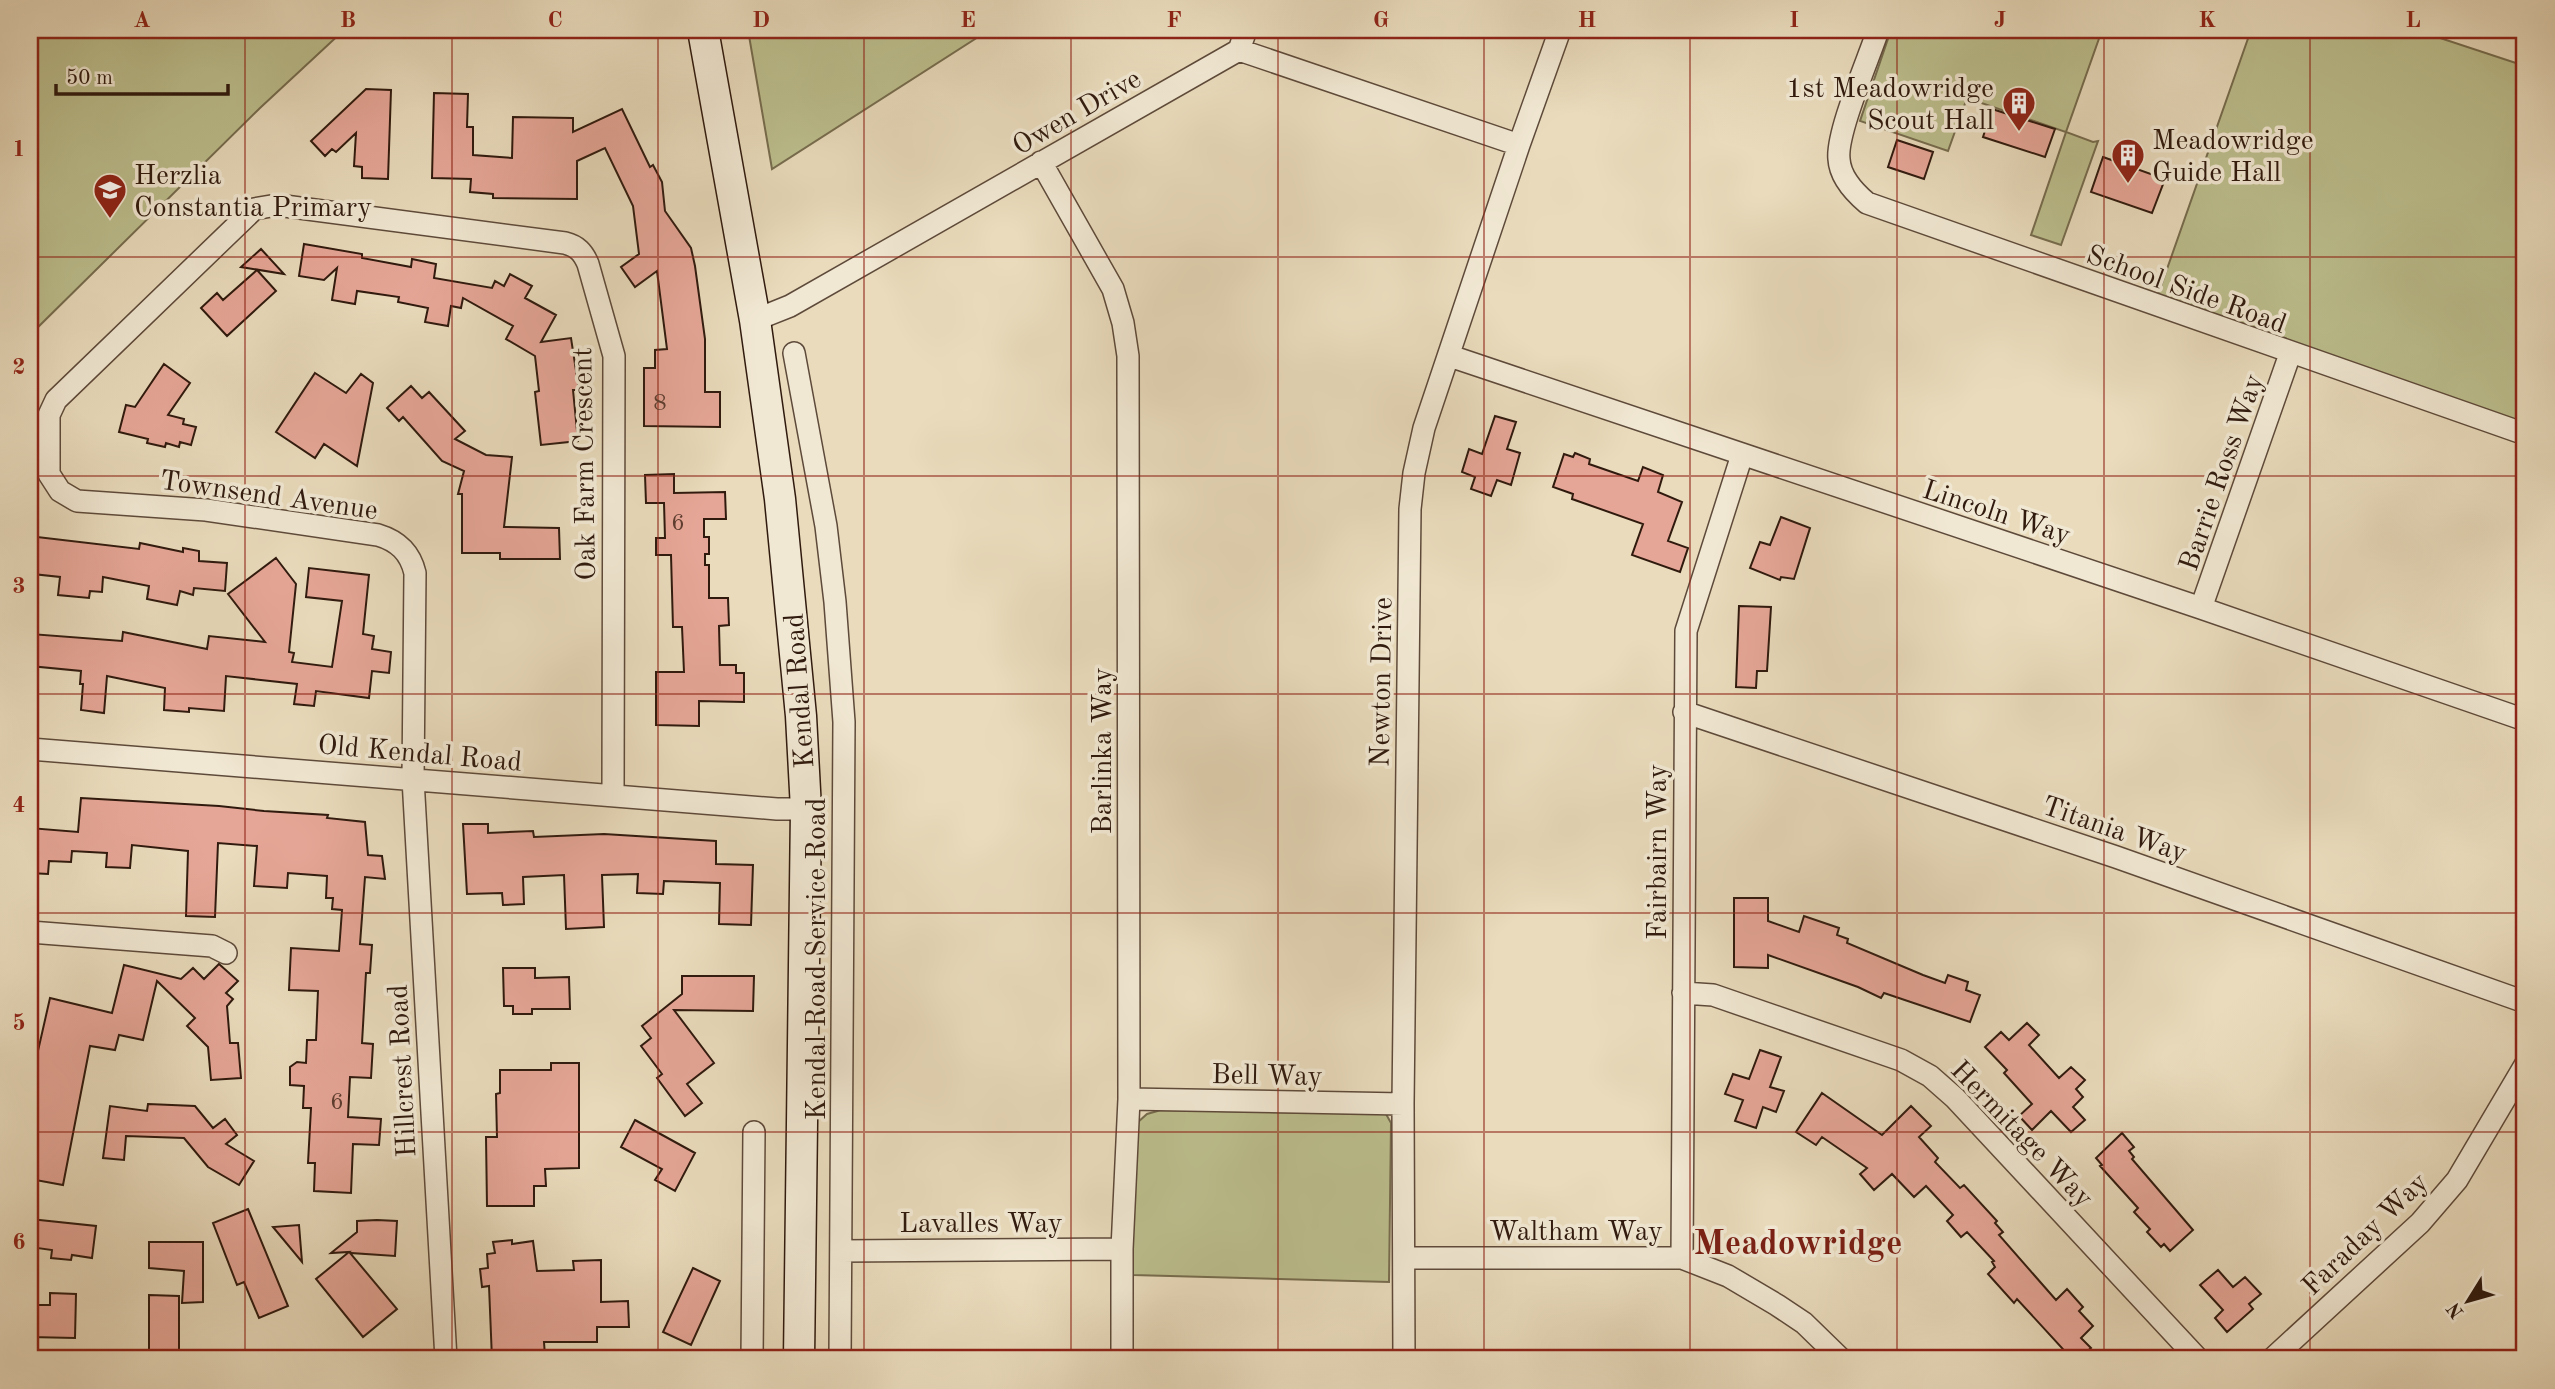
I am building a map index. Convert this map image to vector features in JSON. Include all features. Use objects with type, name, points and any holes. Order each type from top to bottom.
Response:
[{"type":"main road","name":"Kendal Road","points":[[703,30],[755,320],[780,499],[793,619],[806,809],[799,1359]]},
{"type":"street","name":"Newton Drive","points":[[1404,1359],[1403,1104],[1410,509],[1414,473],[1424,428],[1560,30]]},
{"type":"street","name":"School Side Road","points":[[1878,30],[1842,135],[1838,156],[1843,174],[1853,191],[1867,203],[2525,434]]},
{"type":"street","name":"Owen Drive","points":[[755,320],[790,306],[1041,162],[1242,40],[1519,145]]},
{"type":"street","name":"Barlinka Way","points":[[1041,162],[1112,289],[1123,323],[1128,356],[1129,1099],[1122,1249],[1122,1359]]},
{"type":"street","name":"Oak Farm Crescent","points":[[60,491],[49,474],[49,415],[56,400],[254,209],[277,205],[571,245],[582,253],[588,264],[614,356],[613,795]]},
{"type":"street","name":"Kendal Road Service Road","points":[[794,353],[826,526],[844,722],[840,1359]]},
{"type":"street","name":"Barrie Ross Way","points":[[2202,608],[2291,354]]},
{"type":"street","name":"Lincoln Way","points":[[1450,356],[2202,608],[2525,720]]},
{"type":"street","name":"Fairbairn Way","points":[[1682,1258],[1686,631],[1742,455]]},
{"type":"street","name":"Townsend Avenue","points":[[60,491],[77,501],[206,510],[378,535],[397,543],[410,556],[415,573],[413,779]]},
{"type":"street","name":"Titania Way","points":[[1684,712],[2116,857],[2525,1002]]},
{"type":"street","name":"Old Kendal Road","points":[[30,749],[778,809],[806,809]]},
{"type":"street","name":"Hillcrest Road","points":[[413,779],[446,1359]]},
{"type":"street","points":[[30,932],[212,946],[226,953]]},
{"type":"street","name":"Hermitage Way","points":[[1683,993],[1713,995],[1901,1060],[1930,1076],[1955,1098],[2198,1359]]},
{"type":"street","name":"Faraday Way","points":[[2272,1359],[2420,1223],[2457,1180],[2523,1074]]},
{"type":"street","name":"Bell Way","points":[[1129,1099],[1403,1104]]},
{"type":"street","points":[[752,1359],[754,1132]]},
{"type":"street","name":"Lavalles Way","points":[[841,1251],[1122,1249]]},
{"type":"street","name":"Waltham Way","points":[[1405,1258],[1682,1258],[1728,1276],[1777,1305],[1804,1323],[1841,1359]]},
{"type":"green space","name":"Herzlia Constantia Primary","points":[[34,30],[344,30],[260,108],[30,335],[30,34]]},
{"type":"green space","points":[[748,30],[989,30],[772,169]]},
{"type":"green space","points":[[1891,30],[2102,30],[2066,132],[1967,98],[1948,151],[1860,121]]},
{"type":"green space","points":[[2251,30],[2416,30],[2525,66],[2525,434],[2154,306]]},
{"type":"green space","points":[[2066,132],[2093,142],[2098,141],[2061,245],[2031,235]]},
{"type":"green space","points":[[1161,1110],[1386,1114],[1391,1123],[1389,1282],[1133,1275],[1122,1267],[1137,1123],[1147,1114]]},
{"type":"building","points":[[366,89],[391,90],[388,179],[362,178],[362,167],[354,166],[356,133],[336,152],[332,149],[325,156],[311,141]]},
{"type":"building","points":[[434,93],[468,94],[467,127],[473,127],[473,155],[512,158],[513,117],[573,118],[573,132],[622,109],[650,167],[653,165],[662,182],[665,211],[691,248],[705,339],[705,392],[720,392],[720,427],[644,426],[644,368],[655,368],[655,350],[667,349],[657,271],[635,287],[621,267],[639,254],[633,206],[605,148],[577,161],[577,199],[493,198],[493,194],[470,192],[471,179],[432,178]]},
{"type":"building","name":"1st Meadowridge Scout Hall","points":[[1992,109],[2055,129],[2045,157],[1983,137]]},
{"type":"building","points":[[1897,140],[1933,152],[1924,179],[1888,167]]},
{"type":"building","name":"Meadowridge Guide Hall","points":[[2103,157],[2165,179],[2152,213],[2091,192]]},
{"type":"building","points":[[304,244],[362,254],[362,258],[411,267],[412,259],[436,264],[434,278],[492,288],[495,281],[504,286],[510,274],[532,286],[525,298],[556,315],[541,342],[571,338],[579,390],[573,390],[578,441],[541,445],[535,392],[539,391],[535,356],[506,339],[513,326],[463,298],[461,308],[451,306],[448,326],[425,322],[428,308],[398,302],[399,297],[357,291],[355,304],[332,300],[337,268],[324,280],[299,276]]},
{"type":"building","points":[[261,249],[284,274],[241,267]]},
{"type":"building","points":[[257,270],[276,291],[227,336],[201,308],[217,293],[223,300]]},
{"type":"building","points":[[164,364],[190,383],[168,415],[184,419],[183,424],[196,427],[191,445],[180,442],[179,447],[166,443],[165,447],[147,443],[148,439],[119,432],[126,405],[135,407]]},
{"type":"building","points":[[315,373],[346,393],[361,374],[373,383],[357,466],[324,444],[315,458],[276,432]]},
{"type":"building","points":[[411,386],[422,398],[429,392],[465,431],[455,439],[486,455],[512,457],[504,527],[559,528],[560,559],[500,559],[500,553],[462,553],[462,494],[458,494],[464,471],[442,461],[403,417],[399,421],[387,408]]},
{"type":"building","points":[[1495,416],[1516,422],[1507,449],[1520,453],[1511,485],[1497,480],[1491,496],[1471,489],[1475,477],[1462,472],[1469,449],[1482,454]]},
{"type":"building","points":[[1575,453],[1590,459],[1589,464],[1638,481],[1643,467],[1663,475],[1658,492],[1682,502],[1668,541],[1688,548],[1680,572],[1632,555],[1643,524],[1572,499],[1573,494],[1553,487],[1564,454],[1573,457]]},
{"type":"building","points":[[674,474],[674,493],[725,492],[726,519],[704,519],[704,537],[709,537],[709,554],[705,554],[705,565],[709,565],[709,598],[728,598],[729,625],[719,626],[720,665],[736,665],[736,673],[744,673],[744,702],[699,701],[699,726],[656,725],[656,672],[684,672],[682,627],[673,627],[671,555],[656,555],[656,538],[665,538],[664,503],[646,503],[645,475]]},
{"type":"building","points":[[1781,517],[1810,528],[1794,579],[1781,577],[1780,580],[1750,568],[1760,542],[1770,545]]},
{"type":"building","points":[[37,537],[139,549],[140,543],[183,552],[183,548],[199,551],[199,561],[227,563],[225,591],[194,588],[193,595],[180,591],[177,605],[147,599],[149,586],[103,577],[102,592],[90,591],[89,598],[58,595],[60,577],[33,574]]},
{"type":"building","points":[[276,558],[296,584],[289,652],[294,653],[292,662],[332,667],[342,601],[306,597],[309,568],[369,575],[363,634],[374,636],[372,649],[391,652],[389,673],[372,671],[369,698],[316,691],[314,706],[294,704],[297,684],[226,676],[224,711],[189,708],[189,712],[164,710],[165,688],[107,676],[104,713],[81,710],[81,671],[30,666],[31,634],[122,641],[123,632],[207,649],[209,636],[265,642],[228,594]]},
{"type":"building","points":[[1739,606],[1771,607],[1767,671],[1757,671],[1756,688],[1736,687]]},
{"type":"building","points":[[81,798],[328,815],[327,818],[365,822],[368,855],[382,856],[385,879],[365,877],[360,944],[372,945],[370,973],[366,973],[362,1043],[373,1044],[371,1078],[350,1077],[348,1117],[381,1119],[379,1145],[353,1144],[351,1193],[314,1191],[315,1163],[308,1163],[311,1108],[303,1108],[304,1086],[290,1085],[290,1067],[297,1062],[306,1063],[307,1040],[316,1040],[318,991],[289,990],[291,948],[339,951],[342,910],[332,909],[333,898],[326,898],[327,876],[288,873],[287,888],[254,886],[257,846],[218,843],[215,917],[186,916],[188,851],[132,845],[130,868],[106,867],[107,853],[72,851],[71,862],[49,861],[48,874],[30,873],[30,828],[78,832]]},
{"type":"building","points":[[463,824],[488,824],[488,833],[533,831],[534,837],[604,834],[716,841],[716,864],[753,865],[751,925],[719,924],[720,883],[664,881],[663,894],[637,893],[638,874],[602,875],[604,927],[566,929],[564,875],[523,877],[524,904],[503,905],[502,893],[467,894]]},
{"type":"building","points":[[1734,898],[1768,898],[1768,921],[1799,932],[1804,916],[1839,928],[1837,935],[1848,939],[1847,943],[1923,975],[1945,983],[1948,975],[1968,982],[1966,990],[1980,995],[1970,1022],[1884,993],[1881,998],[1858,987],[1768,955],[1768,968],[1734,967]]},
{"type":"building","points":[[219,964],[238,981],[226,993],[233,999],[227,1006],[230,1043],[238,1043],[241,1078],[211,1080],[208,1047],[187,1026],[195,1018],[157,981],[143,1040],[119,1035],[115,1050],[90,1046],[63,1185],[30,1179],[30,1086],[50,998],[112,1013],[124,965],[181,979],[193,968],[204,979]]},
{"type":"building","points":[[503,968],[535,968],[535,978],[569,977],[570,1009],[532,1009],[532,1014],[513,1014],[513,1006],[504,1006]]},
{"type":"building","points":[[682,976],[754,976],[753,1011],[674,1010],[714,1063],[687,1084],[702,1103],[685,1116],[657,1078],[662,1074],[641,1046],[651,1038],[642,1026],[682,994]]},
{"type":"building","points":[[2027,1023],[2039,1035],[2029,1045],[2059,1078],[2071,1067],[2085,1080],[2076,1089],[2083,1097],[2073,1107],[2085,1120],[2071,1132],[2051,1111],[2032,1130],[2019,1116],[2032,1104],[2004,1073],[2007,1070],[1985,1047],[2001,1032],[2009,1040]]},
{"type":"building","points":[[1760,1050],[1781,1057],[1770,1087],[1784,1091],[1776,1112],[1763,1107],[1756,1128],[1735,1121],[1743,1100],[1725,1094],[1733,1074],[1749,1079]]},
{"type":"building","points":[[551,1063],[579,1063],[579,1168],[545,1169],[546,1186],[534,1186],[534,1206],[487,1206],[486,1137],[497,1137],[496,1094],[500,1093],[500,1070],[551,1070]]},
{"type":"building","points":[[1822,1093],[1882,1135],[1911,1106],[1931,1126],[1919,1137],[1938,1158],[1935,1162],[1960,1188],[1964,1185],[1997,1221],[1995,1223],[2003,1232],[1999,1235],[2056,1300],[2067,1289],[2083,1307],[2079,1311],[2093,1326],[2081,1338],[2091,1348],[2078,1359],[2072,1359],[2017,1299],[2014,1303],[1988,1274],[1995,1267],[1992,1262],[1994,1261],[1967,1232],[1961,1237],[1947,1221],[1953,1215],[1926,1186],[1914,1197],[1892,1174],[1874,1190],[1860,1174],[1867,1168],[1822,1137],[1816,1145],[1796,1132]]},
{"type":"building","points":[[148,1104],[195,1106],[213,1128],[225,1119],[237,1135],[226,1144],[254,1161],[239,1185],[208,1167],[184,1138],[126,1136],[124,1160],[103,1158],[110,1106],[147,1111]]},
{"type":"building","points":[[635,1120],[695,1153],[675,1191],[655,1180],[662,1169],[621,1147]]},
{"type":"building","points":[[2122,1133],[2134,1147],[2129,1151],[2134,1157],[2132,1159],[2193,1230],[2170,1251],[2164,1244],[2161,1247],[2147,1232],[2150,1229],[2134,1212],[2138,1208],[2096,1158]]},
{"type":"building","points":[[248,1209],[288,1306],[259,1318],[244,1282],[237,1285],[213,1223]]},
{"type":"building","points":[[30,1219],[96,1226],[92,1258],[72,1255],[71,1260],[51,1258],[52,1250],[30,1247]]},
{"type":"building","points":[[357,1221],[397,1221],[395,1256],[350,1253],[397,1309],[363,1337],[316,1279],[349,1252],[331,1253],[357,1232]]},
{"type":"building","points":[[299,1225],[302,1262],[273,1227]]},
{"type":"building","points":[[512,1240],[512,1244],[533,1241],[537,1271],[574,1270],[573,1261],[601,1260],[601,1302],[628,1301],[629,1327],[597,1327],[597,1342],[544,1342],[545,1356],[492,1359],[489,1286],[482,1287],[480,1269],[488,1268],[487,1254],[495,1253],[493,1242]]},
{"type":"building","points":[[149,1242],[203,1242],[203,1302],[182,1303],[184,1271],[149,1268]]},
{"type":"building","points":[[693,1268],[720,1281],[691,1345],[663,1332]]},
{"type":"building","points":[[2218,1270],[2233,1287],[2245,1277],[2261,1294],[2249,1304],[2253,1309],[2227,1332],[2215,1318],[2223,1310],[2200,1285]]},
{"type":"building","points":[[50,1293],[76,1294],[75,1338],[30,1337],[30,1305],[50,1305]]},
{"type":"building","points":[[149,1295],[179,1296],[179,1359],[149,1359]]},
{"type":"place","name":"1st Meadowridge Scout Hall","points":[[2019,133]]},
{"type":"place","name":"Meadowridge Guide Hall","points":[[2128,185]]},
{"type":"place","name":"Herzlia Constantia Primary","points":[[110,220]]},
{"type":"district","name":"Meadowridge","points":[[1798,1242]]}]
